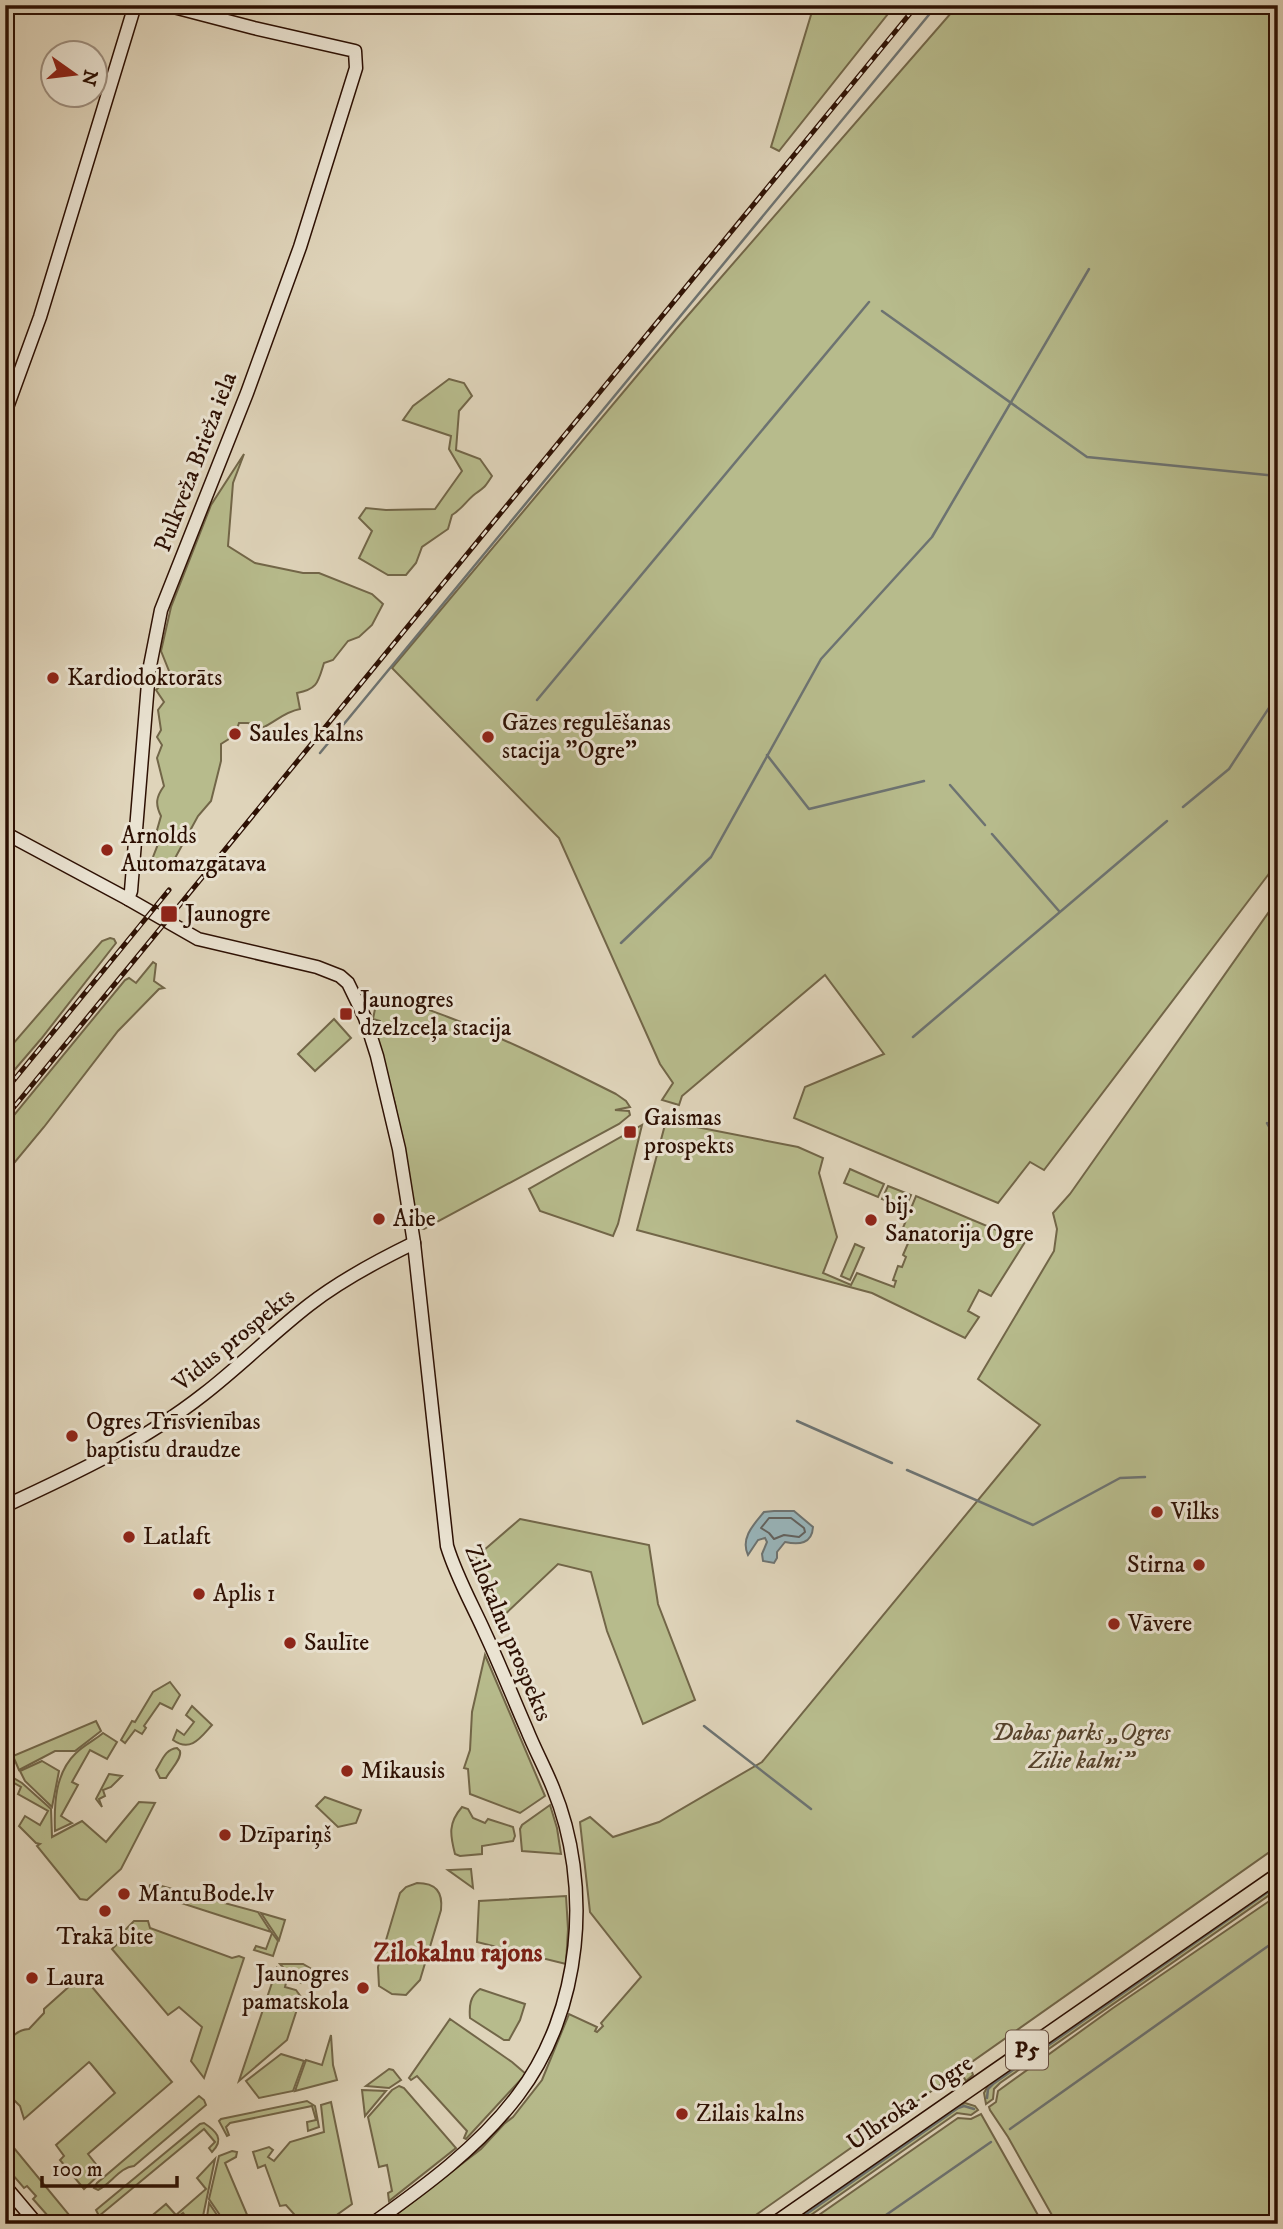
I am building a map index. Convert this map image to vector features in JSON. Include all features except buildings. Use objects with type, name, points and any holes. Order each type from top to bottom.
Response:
[{"type":"main road","points":[[5,413],[40,317],[135,5]]},
{"type":"main road","name":"Pulkveža Brieža iela","points":[[128,899],[131,891],[149,671],[162,610],[247,393],[300,247],[356,68],[355,51],[254,29],[166,5]]},
{"type":"main road","points":[[5,833],[128,899]]},
{"type":"main road","name":"Zilokalnu prospekts","points":[[128,899],[198,939],[317,967],[340,976],[348,983],[365,1018],[388,1096],[414,1243],[447,1546],[563,1814],[574,1876],[576,1929],[572,1970],[546,2050],[524,2087],[502,2115],[466,2150],[372,2224]]},
{"type":"main road","name":"Vidus prospekts","points":[[5,1506],[87,1468],[142,1437],[203,1395],[330,1290],[414,1243]]},
{"type":"main road","name":"Ulbroka - Ogre","points":[[775,2224],[1278,1875]]},
{"type":"main road","points":[[5,2186],[37,2224]]},
{"type":"green space","points":[[814,5],[895,5],[779,151],[771,147]]},
{"type":"green space","points":[[958,5],[1278,6],[1278,860],[1044,1170],[1030,1162],[998,1203],[794,1118],[805,1087],[884,1054],[825,975],[682,1096],[679,1105],[662,1100],[673,1083],[660,1064],[559,838],[392,668],[677,328]]},
{"type":"green space","points":[[449,379],[464,383],[472,396],[459,411],[456,450],[480,459],[492,476],[485,486],[452,515],[448,529],[422,547],[416,563],[406,575],[388,575],[359,558],[372,531],[359,518],[366,508],[435,509],[462,471],[449,449],[451,436],[403,420],[413,406]]},
{"type":"green space","points":[[244,454],[233,483],[228,546],[255,563],[303,573],[319,573],[372,594],[383,604],[372,625],[359,637],[348,641],[333,660],[324,663],[313,687],[297,693],[300,709],[285,714],[262,728],[239,723],[235,735],[221,744],[221,761],[211,801],[198,816],[168,871],[156,870],[153,857],[158,844],[157,830],[161,816],[157,801],[164,786],[157,758],[162,745],[157,737],[161,730],[158,710],[164,702],[156,690],[171,676],[161,651],[171,607],[211,505]]},
{"type":"green space","name":"Dabas parks „Ogres Zilie kalni”","points":[[1278,899],[1278,1846],[969,2064],[973,2075],[966,2081],[960,2071],[743,2224],[384,2224],[481,2149],[513,2117],[542,2080],[569,2014],[597,2027],[597,2032],[603,2026],[601,2023],[641,1977],[590,1912],[580,1822],[590,1817],[613,1837],[659,1822],[762,1762],[1040,1425],[978,1379],[1054,1251],[1057,1229],[1053,1213],[1070,1194]]},
{"type":"green space","points":[[110,938],[116,943],[5,1081],[5,1053],[102,941]]},
{"type":"green space","points":[[153,962],[156,964],[154,981],[164,988],[159,989],[118,1031],[5,1174],[5,1126],[125,980],[129,978],[136,983]]},
{"type":"green space","points":[[386,998],[410,1003],[448,1017],[554,1063],[616,1094],[630,1107],[615,1110],[629,1111],[630,1115],[619,1124],[424,1229],[418,1227],[434,1218],[416,1225],[395,1104],[372,1022],[380,1023],[373,1019],[375,1009]]},
{"type":"green space","points":[[334,1019],[351,1038],[315,1071],[298,1054]]},
{"type":"green space","points":[[666,1121],[798,1147],[823,1158],[819,1173],[837,1237],[823,1273],[851,1285],[857,1273],[894,1287],[896,1281],[893,1280],[898,1266],[902,1267],[906,1257],[903,1255],[909,1241],[900,1235],[916,1196],[1025,1242],[991,1296],[979,1290],[968,1311],[979,1317],[965,1338],[872,1293],[637,1230]]},
{"type":"green space","points":[[642,1125],[613,1236],[540,1211],[529,1189]]},
{"type":"green space","points":[[850,1169],[884,1184],[878,1197],[844,1183]]},
{"type":"green space","points":[[888,1186],[911,1195],[905,1209],[882,1199]]},
{"type":"green space","points":[[855,1244],[864,1248],[850,1280],[841,1276]]},
{"type":"green space","points":[[520,1519],[649,1545],[658,1604],[695,1700],[643,1724],[607,1631],[591,1572],[558,1564],[499,1620],[476,1557]]},
{"type":"green space","points":[[485,1655],[545,1796],[520,1813],[470,1794],[468,1769],[464,1768],[470,1750],[472,1712]]},
{"type":"green space","points":[[170,1682],[180,1695],[172,1709],[160,1703],[144,1726],[146,1728],[142,1734],[135,1730],[125,1743],[121,1740],[153,1692]]},
{"type":"green space","points":[[192,1706],[212,1725],[195,1742],[179,1744],[173,1740],[177,1730],[184,1735],[194,1722],[186,1715]]},
{"type":"green space","points":[[96,1721],[101,1731],[75,1751],[55,1751],[19,1770],[13,1756]]},
{"type":"green space","points":[[103,1733],[117,1742],[107,1759],[90,1750],[72,1782],[78,1785],[61,1816],[72,1823],[55,1831],[57,1789],[64,1770],[82,1747]]},
{"type":"green space","points":[[177,1748],[180,1751],[178,1761],[166,1778],[160,1778],[156,1770],[167,1753]]},
{"type":"green space","points":[[42,1761],[59,1771],[52,1807],[25,1781],[20,1771]]},
{"type":"green space","points":[[5,1773],[22,1783],[51,1809],[52,1837],[82,1821],[106,1842],[139,1802],[155,1803],[121,1869],[87,1900],[80,1899],[37,1846],[40,1844],[19,1826],[25,1816],[40,1825],[48,1811],[18,1794],[21,1787],[5,1778]]},
{"type":"green space","points":[[109,1774],[122,1776],[111,1787],[103,1790],[105,1796],[99,1799],[102,1807],[96,1799]]},
{"type":"green space","points":[[325,1797],[361,1810],[356,1823],[338,1827],[316,1806]]},
{"type":"green space","points":[[550,1805],[561,1854],[522,1851],[522,1825]]},
{"type":"green space","points":[[462,1807],[468,1809],[473,1818],[485,1823],[488,1819],[513,1827],[513,1841],[482,1846],[482,1854],[455,1854],[451,1829],[454,1818]]},
{"type":"green space","points":[[471,1869],[473,1888],[448,1870]]},
{"type":"green space","points":[[417,1883],[437,1890],[441,1898],[441,1910],[420,1980],[406,1995],[392,1994],[379,1986],[378,1967],[400,1893],[406,1887]]},
{"type":"green space","points":[[1278,1884],[1278,1889],[1000,2083],[994,2089],[993,2099],[986,2104],[984,2093],[989,2084]]},
{"type":"green space","points":[[150,1885],[258,1912],[271,1932],[147,1892]]},
{"type":"green space","points":[[1278,1895],[1278,2224],[1057,2224],[990,2110],[989,2107],[996,2102],[998,2091]]},
{"type":"green space","points":[[566,1896],[566,1964],[477,1942],[479,1901]]},
{"type":"green space","points":[[261,1913],[285,1920],[279,1940]]},
{"type":"green space","points":[[134,1921],[148,1921],[150,1928],[232,1958],[244,1958],[204,2078],[191,2061],[202,2027],[179,2007],[168,2015],[112,1949],[124,1938],[121,1934]]},
{"type":"green space","points":[[272,1933],[278,1941],[273,1956],[254,1950],[256,1946],[266,1949]]},
{"type":"green space","points":[[280,1964],[303,1964],[310,1968],[301,1983],[294,1980]]},
{"type":"green space","points":[[277,1968],[287,1979],[285,1987],[296,1990],[301,1997],[287,2040],[239,2081]]},
{"type":"green space","points":[[82,1975],[172,2082],[88,2154],[102,2172],[84,2189],[60,2160],[64,2156],[56,2145],[115,2093],[89,2062],[24,2119],[20,2106],[5,2091],[6,2052],[13,2036],[29,2029],[44,2013],[44,2009]]},
{"type":"green space","points":[[480,1989],[525,2004],[509,2040],[504,2040],[470,2018],[471,2002]]},
{"type":"green space","points":[[450,2019],[526,2074],[466,2139],[464,2138],[467,2131],[417,2076],[411,2080],[409,2078]]},
{"type":"green space","points":[[331,2035],[337,2080],[295,2091],[306,2060],[322,2065]]},
{"type":"green space","points":[[281,2054],[304,2061],[293,2091],[259,2098],[246,2081]]},
{"type":"green space","points":[[389,2069],[401,2080],[389,2088],[366,2086]]},
{"type":"green space","points":[[399,2086],[404,2088],[456,2148],[389,2201],[388,2193],[392,2191],[387,2165],[379,2167],[368,2117],[392,2090]]},
{"type":"green space","points":[[362,2090],[386,2091],[365,2116]]},
{"type":"green space","points":[[199,2096],[206,2105],[134,2166],[124,2169],[98,2190],[94,2188],[97,2183]]},
{"type":"green space","points":[[307,2101],[315,2106],[319,2127],[308,2131],[307,2122],[316,2120],[312,2106],[230,2123],[226,2127],[227,2136],[219,2121],[221,2119]]},
{"type":"green space","points":[[331,2102],[352,2204],[324,2224],[288,2224],[294,2214],[286,2205],[280,2206],[265,2165],[258,2168],[253,2152],[269,2147],[273,2150],[268,2157],[274,2161],[290,2142],[324,2132],[321,2105]]},
{"type":"green space","points":[[965,2103],[978,2110],[971,2115],[957,2113],[798,2224],[788,2224],[958,2106]]},
{"type":"green space","points":[[981,2114],[1043,2224],[806,2224],[958,2118],[971,2119]]},
{"type":"green space","points":[[204,2123],[218,2139],[212,2152],[209,2148],[215,2142],[204,2129],[99,2216],[96,2210]]},
{"type":"green space","points":[[5,2147],[10,2152],[14,2148],[70,2216],[60,2224],[55,2224],[33,2199],[36,2196],[27,2186],[24,2188],[5,2166]]},
{"type":"green space","points":[[237,2152],[236,2157],[225,2163],[251,2224],[226,2224],[209,2199],[219,2156]]},
{"type":"green space","points":[[215,2159],[203,2216],[204,2224],[191,2224],[183,2213],[169,2224],[142,2224],[166,2204],[176,2215],[206,2189],[197,2178]]},
{"type":"green space","points":[[209,2203],[223,2224],[206,2224]]},
{"type":"water","points":[[794,1511],[813,1527],[810,1537],[804,1542],[785,1542],[777,1552],[774,1563],[763,1561],[762,1554],[767,1542],[765,1538],[758,1540],[748,1555],[746,1543],[756,1521],[764,1512]]},
{"type":"waterway","points":[[320,753],[937,5]]},
{"type":"waterway","points":[[621,943],[711,857],[821,659],[932,537],[1089,269]]},
{"type":"waterway","points":[[537,700],[869,302]]},
{"type":"waterway","points":[[882,311],[1087,457],[1278,476]]},
{"type":"waterway","points":[[1183,807],[1229,769],[1278,694]]},
{"type":"waterway","points":[[767,755],[809,809],[924,781]]},
{"type":"waterway","points":[[950,785],[985,825]]},
{"type":"waterway","points":[[913,1037],[1167,821]]},
{"type":"waterway","points":[[992,834],[1059,911]]},
{"type":"waterway","points":[[1267,1123],[1278,1142]]},
{"type":"waterway","points":[[797,1421],[892,1463]]},
{"type":"waterway","points":[[907,1470],[1033,1525],[1120,1478],[1145,1477]]},
{"type":"waterway","points":[[704,1726],[811,1809]]},
{"type":"waterway","points":[[987,2098],[988,2089],[993,2084],[1278,1885]]},
{"type":"waterway","points":[[1010,2129],[1278,1939]]},
{"type":"waterway","points":[[792,2224],[958,2108],[964,2106],[974,2109]]},
{"type":"waterway","points":[[873,2224],[991,2142]]},
{"type":"railway","points":[[5,1118],[917,5]]},
{"type":"railway","points":[[5,1091],[169,890]]},
{"type":"place","name":"Kardiodoktorāts","points":[[53,678]]},
{"type":"place","name":"Saules kalns","points":[[235,734]]},
{"type":"place","name":"Gāzes regulēšanas stacija \"Ogre\"","points":[[488,737]]},
{"type":"place","name":"Arnolds Automazgātava","points":[[107,850]]},
{"type":"place","name":"Jaunogre","points":[[169,914]]},
{"type":"place","name":"Jaunogres dzelzceļa stacija","points":[[346,1014]]},
{"type":"place","name":"Gaismas prospekts","points":[[630,1132]]},
{"type":"place","name":"Aibe","points":[[379,1219]]},
{"type":"place","name":"bij. Sanatorija Ogre","points":[[871,1220]]},
{"type":"place","name":"Ogres Trīsvienības baptistu draudze","points":[[72,1436]]},
{"type":"place","name":"Vilks","points":[[1157,1512]]},
{"type":"place","name":"Latlaft","points":[[129,1537]]},
{"type":"place","name":"Stirna","points":[[1199,1565]]},
{"type":"place","name":"Aplis 1","points":[[199,1594]]},
{"type":"place","name":"Vāvere","points":[[1114,1624]]},
{"type":"place","name":"Saulīte","points":[[290,1643]]},
{"type":"place","name":"Mikausis","points":[[347,1771]]},
{"type":"place","name":"Dzīpariņš","points":[[225,1835]]},
{"type":"place","name":"MantuBode.lv","points":[[124,1894]]},
{"type":"place","name":"Trakā bite","points":[[105,1911]]},
{"type":"place","name":"Laura","points":[[32,1978]]},
{"type":"place","name":"Jaunogres pamatskola","points":[[363,1988]]},
{"type":"place","name":"Zilais kalns","points":[[682,2114]]},
{"type":"district","name":"Zilokalnu rajons","points":[[458,1953]]}]
